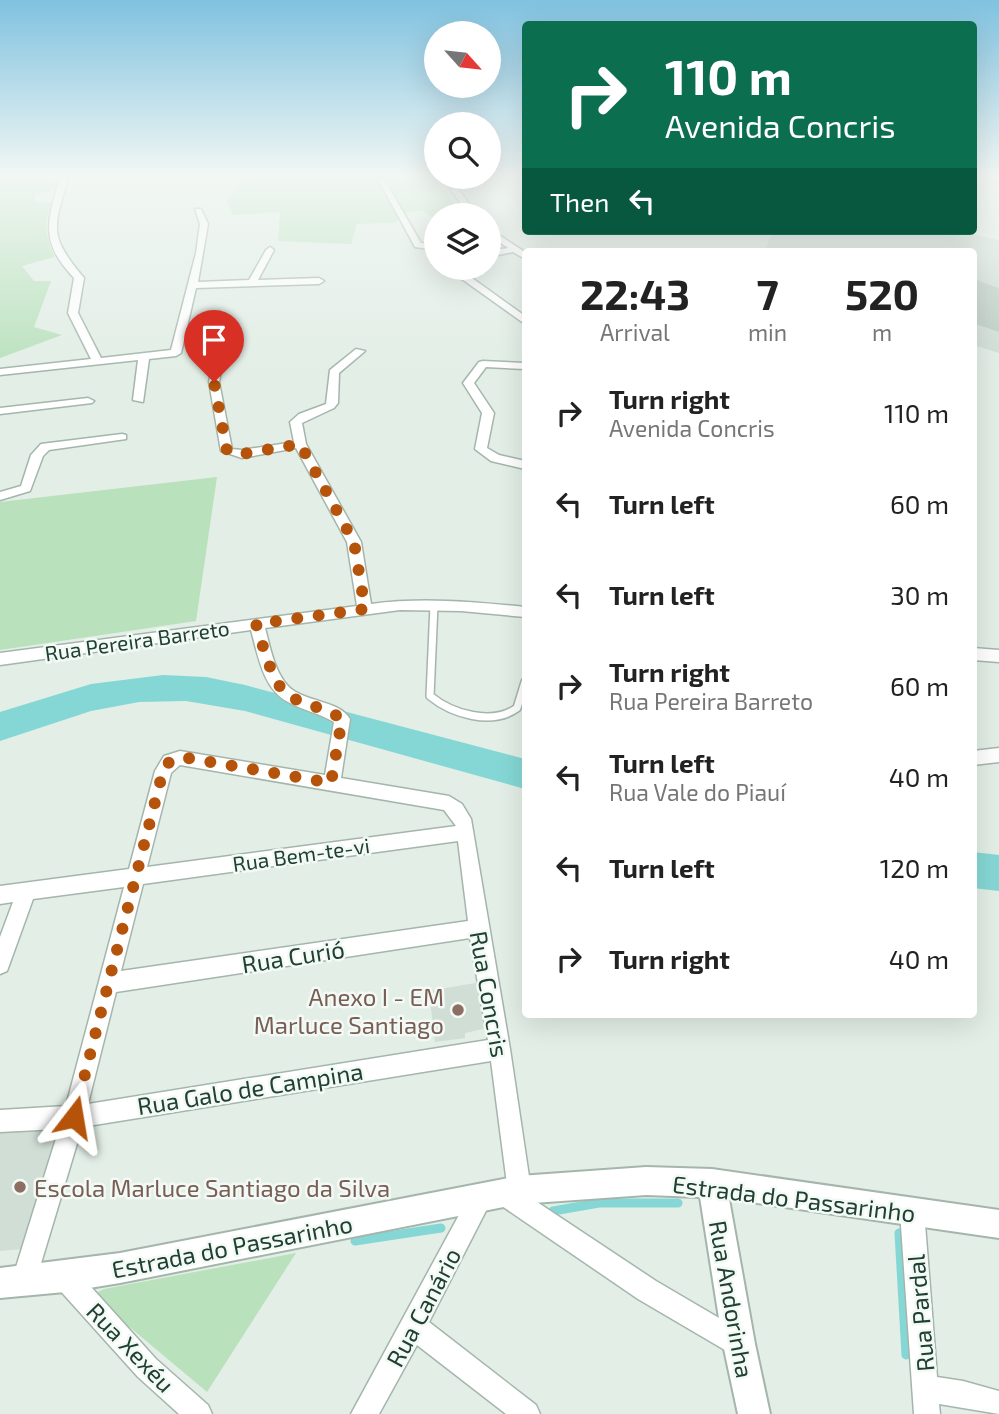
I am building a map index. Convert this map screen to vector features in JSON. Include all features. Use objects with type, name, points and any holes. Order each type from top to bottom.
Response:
[{"type":"street","points":[[54,241],[64,263],[79,278],[73,313],[98,362]]},
{"type":"street","points":[[0,372],[173,354],[178,351],[202,241]]},
{"type":"street","points":[[504,241],[522,254]]},
{"type":"street","points":[[501,252],[515,249]]},
{"type":"street","points":[[252,283],[270,250]]},
{"type":"street","points":[[469,280],[522,319]]},
{"type":"street","points":[[191,285],[319,281]]},
{"type":"street","points":[[226,322],[214,382],[227,451],[242,454],[302,448]]},
{"type":"street","points":[[360,351],[334,372],[330,406],[303,415],[296,422],[302,448],[354,542],[365,609]]},
{"type":"street","points":[[139,400],[144,357]]},
{"type":"street","points":[[522,366],[482,364],[468,383],[488,413],[481,449],[495,458],[522,464]]},
{"type":"street","points":[[0,411],[88,401]]},
{"type":"street","points":[[0,496],[26,488],[37,455],[45,447],[122,437]]},
{"type":"street","name":"Rua Pereira Barreto","points":[[0,659],[365,609],[434,605],[522,612]]},
{"type":"street","points":[[12,1282],[74,1117],[163,771],[170,761],[188,758],[331,783],[343,722],[331,712],[290,697],[280,688],[256,624]]},
{"type":"street","points":[[977,654],[999,656]]},
{"type":"street","points":[[977,758],[999,755]]},
{"type":"street","name":"Rua Concris","points":[[331,783],[449,803],[463,819],[478,928],[500,1049],[501,1194]]},
{"type":"street","name":"Rua Bem-te-vi","points":[[0,895],[466,832]]},
{"type":"street","points":[[0,964],[26,892]]},
{"type":"street","name":"Rua Curió","points":[[108,983],[478,928]]},
{"type":"street","name":"Rua Galo de Campina","points":[[0,1121],[74,1117],[500,1049]]},
{"type":"street","name":"Estrada do Passarinho","points":[[12,1282],[65,1278],[501,1194],[646,1181],[712,1183],[999,1224]]},
{"type":"street","name":"Rua Andorinha","points":[[712,1183],[754,1414]]},
{"type":"street","points":[[501,1194],[647,1290],[739,1343]]},
{"type":"street","name":"Rua Canário","points":[[364,1414],[414,1326],[501,1194]]},
{"type":"street","name":"Rua Pardal","points":[[912,1211],[927,1402]]},
{"type":"street","name":"Rua Xexéu","points":[[65,1278],[147,1368],[199,1414]]},
{"type":"street","points":[[414,1326],[527,1414]]},
{"type":"street","points":[[927,1402],[963,1394],[999,1404]]},
{"type":"lane","points":[[434,605],[430,696],[438,705],[489,718],[509,715],[519,707],[522,694]]},
{"type":"shaded area","points":[[769,241],[999,241],[999,353],[977,346],[977,248],[766,248]]},
{"type":"shaded area","name":"Anexo I - EM Marluce Santiago","points":[[481,982],[488,1028],[465,1033],[465,1038],[435,1042],[429,991]]},
{"type":"shaded area","name":"Escola Marluce Santiago da Silva","points":[[59,1125],[21,1249],[0,1251],[0,1126]]},
{"type":"green space","points":[[0,241],[49,241],[55,257],[22,266],[34,281],[51,281],[34,327],[62,335],[0,358]]},
{"type":"green space","points":[[278,241],[352,241],[351,244]]},
{"type":"green space","points":[[217,477],[196,621],[0,650],[0,502]]},
{"type":"green space","points":[[296,1253],[207,1392],[95,1298],[98,1292],[104,1289]]},
{"type":"building","points":[[977,280],[999,288],[999,332],[977,324]]},
{"type":"waterway","points":[[0,727],[91,698],[139,689],[186,688],[245,698],[522,773]]},
{"type":"waterway","points":[[977,870],[999,873]]},
{"type":"waterway","points":[[553,1211],[599,1203],[678,1203]]},
{"type":"waterway","points":[[355,1241],[441,1228]]},
{"type":"waterway","points":[[899,1233],[906,1355]]},
{"type":"place","name":"Anexo I - EM Marluce Santiago","points":[[458,1010]]},
{"type":"place","name":"Escola Marluce Santiago da Silva","points":[[20,1187]]},
{"type":"route","points":[[74,1117],[163,771],[170,761],[188,758],[331,783],[340,744],[342,719],[331,712],[290,697],[280,688],[256,624],[365,609],[354,542],[300,444],[242,454],[227,451],[214,382]]}]
